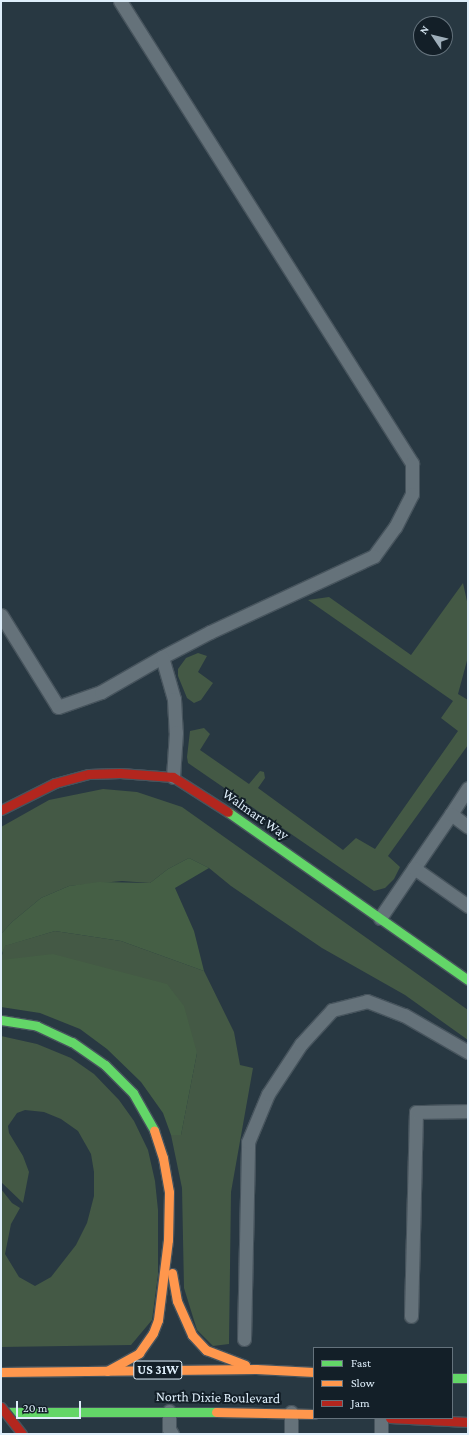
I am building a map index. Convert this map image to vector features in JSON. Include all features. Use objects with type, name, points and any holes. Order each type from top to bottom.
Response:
[{"type":"main road","name":"Walmart Way","points":[[1,810],[55,783],[90,774],[120,773],[173,777],[210,799],[468,980]]},
{"type":"main road","points":[[1,1020],[37,1026],[72,1042],[105,1064],[133,1093],[152,1124],[163,1158],[169,1192],[168,1240],[162,1306],[153,1333],[139,1353],[107,1371]]},
{"type":"main road","points":[[168,1240],[177,1301],[192,1334],[206,1350],[256,1369]]},
{"type":"main road","name":"North Dixie Boulevard","points":[[1,1372],[256,1369],[313,1372]]},
{"type":"main road","points":[[453,1378],[468,1378]]},
{"type":"main road","points":[[1,1407],[22,1434]]},
{"type":"main road","name":"North Dixie Boulevard","points":[[1,1412],[169,1411],[291,1412],[313,1414]]},
{"type":"main road","points":[[410,1419],[468,1422]]},
{"type":"lane","points":[[1,615],[58,707],[101,692],[162,657],[210,632],[374,556],[395,527],[412,494],[412,463],[120,1]]},
{"type":"lane","points":[[162,657],[174,699],[176,732],[173,777]]},
{"type":"lane","points":[[380,918],[468,788]]},
{"type":"lane","points":[[451,814],[468,826]]},
{"type":"lane","points":[[414,868],[468,906]]},
{"type":"lane","points":[[244,1340],[248,1142],[268,1094],[301,1044],[332,1010],[367,1001],[404,1015],[468,1052]]},
{"type":"lane","points":[[411,1316],[416,1112],[468,1111]]},
{"type":"lane","points":[[169,1411],[169,1429],[172,1434]]},
{"type":"lane","points":[[291,1412],[291,1434]]},
{"type":"lane","points":[[381,1419],[381,1434]]},
{"type":"green space","points":[[463,583],[468,606],[468,657],[458,694],[468,700],[468,745],[388,856],[400,867],[394,879],[385,888],[374,891],[188,763],[187,757],[190,731],[204,728],[210,734],[200,750],[249,784],[260,771],[264,772],[265,778],[258,788],[343,850],[356,838],[375,849],[458,731],[441,718],[453,701],[308,600],[329,597],[411,655]]},
{"type":"green space","points":[[198,653],[207,656],[198,672],[213,683],[201,700],[194,703],[187,698],[178,676],[178,669],[186,658]]},
{"type":"green space","points":[[103,789],[137,792],[182,807],[468,1010],[468,1040],[405,995],[322,948],[231,886],[209,868],[189,858],[168,869],[150,883],[122,881],[69,886],[41,898],[12,922],[1,934],[1,827],[49,800]]},
{"type":"green space","points":[[189,858],[209,868],[175,888],[194,931],[204,971],[121,941],[55,931],[5,946],[1,956],[1,934],[12,922],[41,898],[69,886],[99,882],[150,883],[168,869]]},
{"type":"green space","points":[[55,931],[121,941],[204,971],[234,1032],[240,1065],[253,1068],[231,1192],[229,1344],[213,1346],[197,1330],[184,1288],[182,1188],[171,1135],[181,1135],[197,1053],[1,960],[4,946]]},
{"type":"green space","points":[[53,954],[167,984],[184,1006],[197,1053],[181,1135],[171,1135],[163,1113],[141,1082],[107,1049],[80,1029],[40,1013],[1,1007],[1,960]]},
{"type":"green space","points":[[1,1036],[37,1044],[71,1058],[94,1074],[119,1100],[134,1121],[148,1150],[155,1181],[158,1210],[158,1275],[152,1320],[131,1345],[1,1347],[1,1189],[12,1203],[20,1208],[11,1224],[5,1254],[19,1277],[35,1286],[51,1277],[76,1245],[87,1223],[94,1196],[94,1172],[91,1154],[78,1131],[61,1119],[44,1112],[25,1110],[17,1113],[8,1126],[9,1133],[23,1156],[29,1172],[23,1203],[1,1182]]},
{"type":"traffic: fast","points":[[228,812],[468,980]]},
{"type":"traffic: fast","points":[[1,1020],[37,1026],[72,1042],[105,1065],[133,1093],[154,1130]]},
{"type":"traffic: fast","points":[[453,1378],[468,1378]]},
{"type":"traffic: fast","points":[[1,1412],[216,1412]]},
{"type":"traffic: slow","points":[[107,1371],[139,1353],[153,1333],[158,1320],[168,1240],[169,1192],[163,1158],[154,1130]]},
{"type":"traffic: slow","points":[[172,1273],[177,1301],[192,1335],[206,1350],[245,1365]]},
{"type":"traffic: slow","points":[[1,1372],[256,1369],[313,1372]]},
{"type":"traffic: slow","points":[[216,1412],[313,1414]]},
{"type":"traffic: jam","points":[[1,810],[55,783],[89,774],[120,773],[173,777],[228,812]]},
{"type":"traffic: jam","points":[[1,1407],[22,1434]]},
{"type":"traffic: jam","points":[[410,1419],[468,1422]]}]
